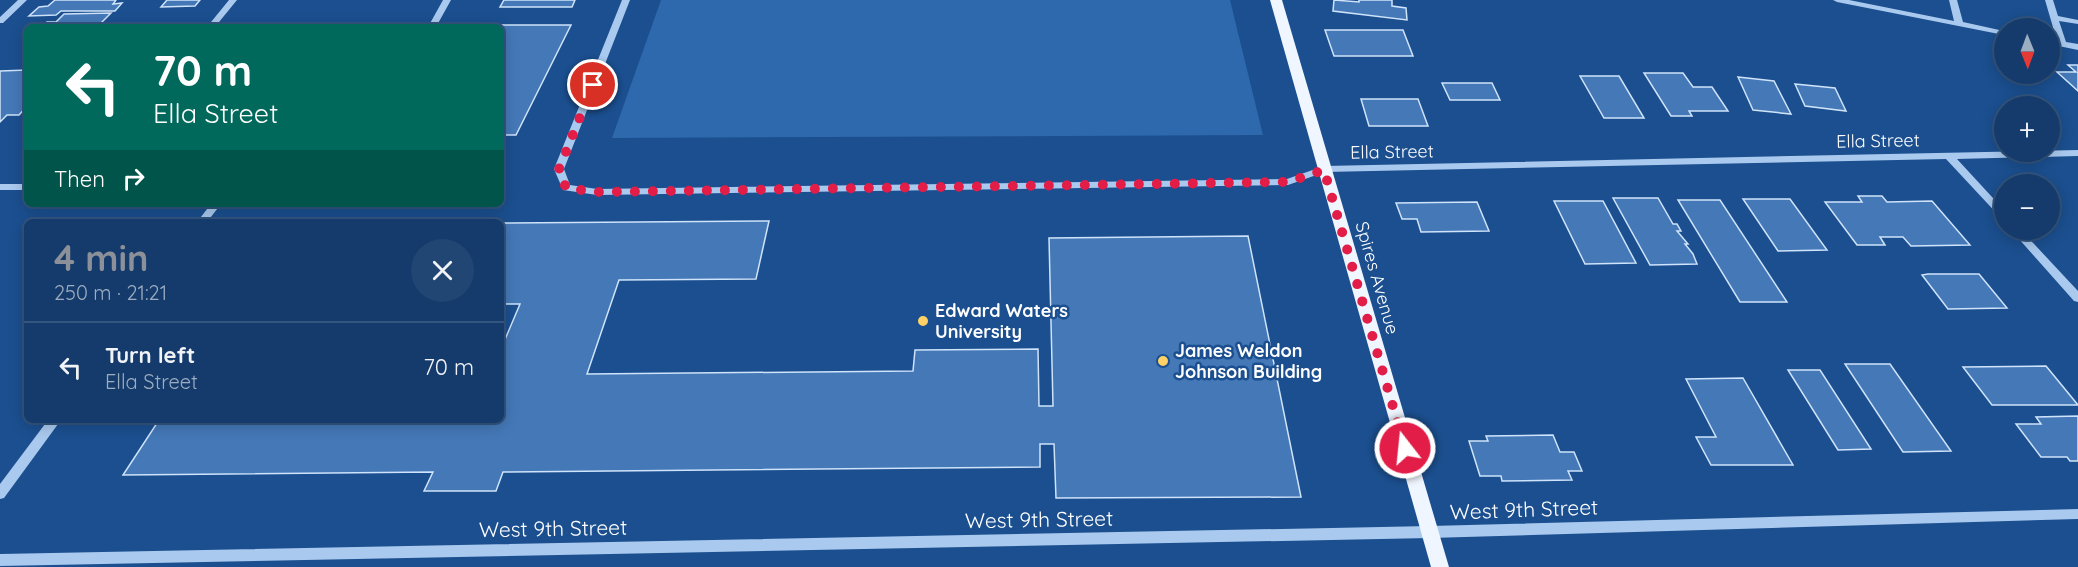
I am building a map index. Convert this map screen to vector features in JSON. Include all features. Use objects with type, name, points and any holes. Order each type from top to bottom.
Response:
[{"type":"main road","name":"Spires Avenue","points":[[1276,0],[1440,567]]},
{"type":"street","points":[[0,21],[23,0]]},
{"type":"street","points":[[213,24],[233,0]]},
{"type":"street","points":[[434,24],[447,0]]},
{"type":"street","name":"Ella Street","points":[[626,0],[559,169],[566,188],[597,192],[1288,182],[1324,170],[2078,153]]},
{"type":"street","points":[[1838,0],[1994,31]]},
{"type":"street","points":[[1953,0],[1959,24]]},
{"type":"street","points":[[2049,0],[2054,18]]},
{"type":"street","points":[[2060,19],[2078,22]]},
{"type":"street","points":[[2060,38],[2062,44],[2078,47]]},
{"type":"street","points":[[1949,156],[1994,205]]},
{"type":"street","points":[[0,187],[24,187]]},
{"type":"street","points":[[204,219],[214,207]]},
{"type":"street","points":[[2025,240],[2078,298]]},
{"type":"street","points":[[0,494],[53,423]]},
{"type":"street","name":"West 9th Street","points":[[0,560],[1430,532],[2078,514]]},
{"type":"shaded area","points":[[661,0],[1230,0],[1263,135],[612,138]]},
{"type":"building","points":[[55,0],[116,0],[113,4],[122,3],[115,11],[61,11],[56,15],[29,16],[39,7],[48,6]]},
{"type":"building","points":[[167,0],[200,0],[195,6],[161,7]]},
{"type":"building","points":[[504,0],[575,0],[572,7],[500,7]]},
{"type":"building","points":[[1334,0],[1359,2],[1359,0],[1392,0],[1392,6],[1406,8],[1407,20],[1333,11]]},
{"type":"building","points":[[111,13],[100,24],[45,24],[56,22],[64,14]]},
{"type":"building","points":[[504,25],[571,25],[516,135],[504,135]]},
{"type":"building","points":[[1325,30],[1403,30],[1413,56],[1334,56]]},
{"type":"building","points":[[2068,65],[2078,65],[2078,91],[2060,75],[2060,72],[2076,72]]},
{"type":"building","points":[[24,70],[24,109],[19,115],[7,115],[0,122],[0,71]]},
{"type":"building","points":[[1644,73],[1683,73],[1693,87],[1712,87],[1728,111],[1689,111],[1692,116],[1671,116]]},
{"type":"building","points":[[1580,76],[1619,76],[1644,118],[1604,118]]},
{"type":"building","points":[[1738,77],[1774,81],[1791,114],[1753,110]]},
{"type":"building","points":[[1442,83],[1492,83],[1500,100],[1450,100]]},
{"type":"building","points":[[1795,84],[1835,88],[1846,111],[1805,106]]},
{"type":"building","points":[[1361,99],[1418,99],[1428,126],[1369,126]]},
{"type":"building","points":[[1858,196],[1882,196],[1887,202],[1932,201],[1970,245],[1911,246],[1903,237],[1880,237],[1885,245],[1857,245],[1825,202],[1862,202]]},
{"type":"building","points":[[1613,198],[1658,198],[1673,224],[1677,224],[1681,231],[1677,231],[1688,244],[1685,244],[1697,264],[1650,265]]},
{"type":"building","points":[[1743,199],[1790,199],[1827,250],[1778,251]]},
{"type":"building","points":[[1678,200],[1720,200],[1787,302],[1740,302]]},
{"type":"building","points":[[1554,201],[1603,201],[1636,263],[1585,264]]},
{"type":"building","points":[[1477,202],[1489,231],[1421,232],[1417,219],[1402,219],[1396,203]]},
{"type":"building","name":"James Weldon Johnson Building","points":[[769,221],[756,279],[619,280],[587,374],[913,371],[915,350],[1038,349],[1039,406],[1053,406],[1049,238],[1248,236],[1301,497],[1056,498],[1054,444],[1040,444],[1040,467],[503,472],[496,491],[424,491],[433,472],[123,475],[157,423],[504,423],[504,342],[520,304],[504,304],[504,223]]},
{"type":"building","points":[[1979,274],[2007,308],[1948,309],[1922,275]]},
{"type":"building","points":[[1845,364],[1890,364],[1951,451],[1903,452]]},
{"type":"building","points":[[2046,366],[2078,405],[1992,405],[1963,367]]},
{"type":"building","points":[[1788,370],[1820,370],[1871,449],[1838,450]]},
{"type":"building","points":[[1743,378],[1793,465],[1711,465],[1696,437],[1716,437],[1686,379]]},
{"type":"building","points":[[2078,416],[2078,461],[2070,461],[2067,457],[2041,457],[2016,424],[2041,424],[2036,417]]},
{"type":"building","points":[[1553,435],[1560,452],[1574,452],[1582,471],[1568,471],[1572,480],[1502,481],[1501,476],[1480,476],[1469,441],[1488,441],[1486,436]]},
{"type":"place","name":"Edward Waters University","points":[[923,321]]},
{"type":"place","name":"James Weldon Johnson Building","points":[[1163,361]]},
{"type":"route","points":[[593,85],[559,169],[566,188],[597,192],[1288,182],[1324,170],[1405,448]]}]
